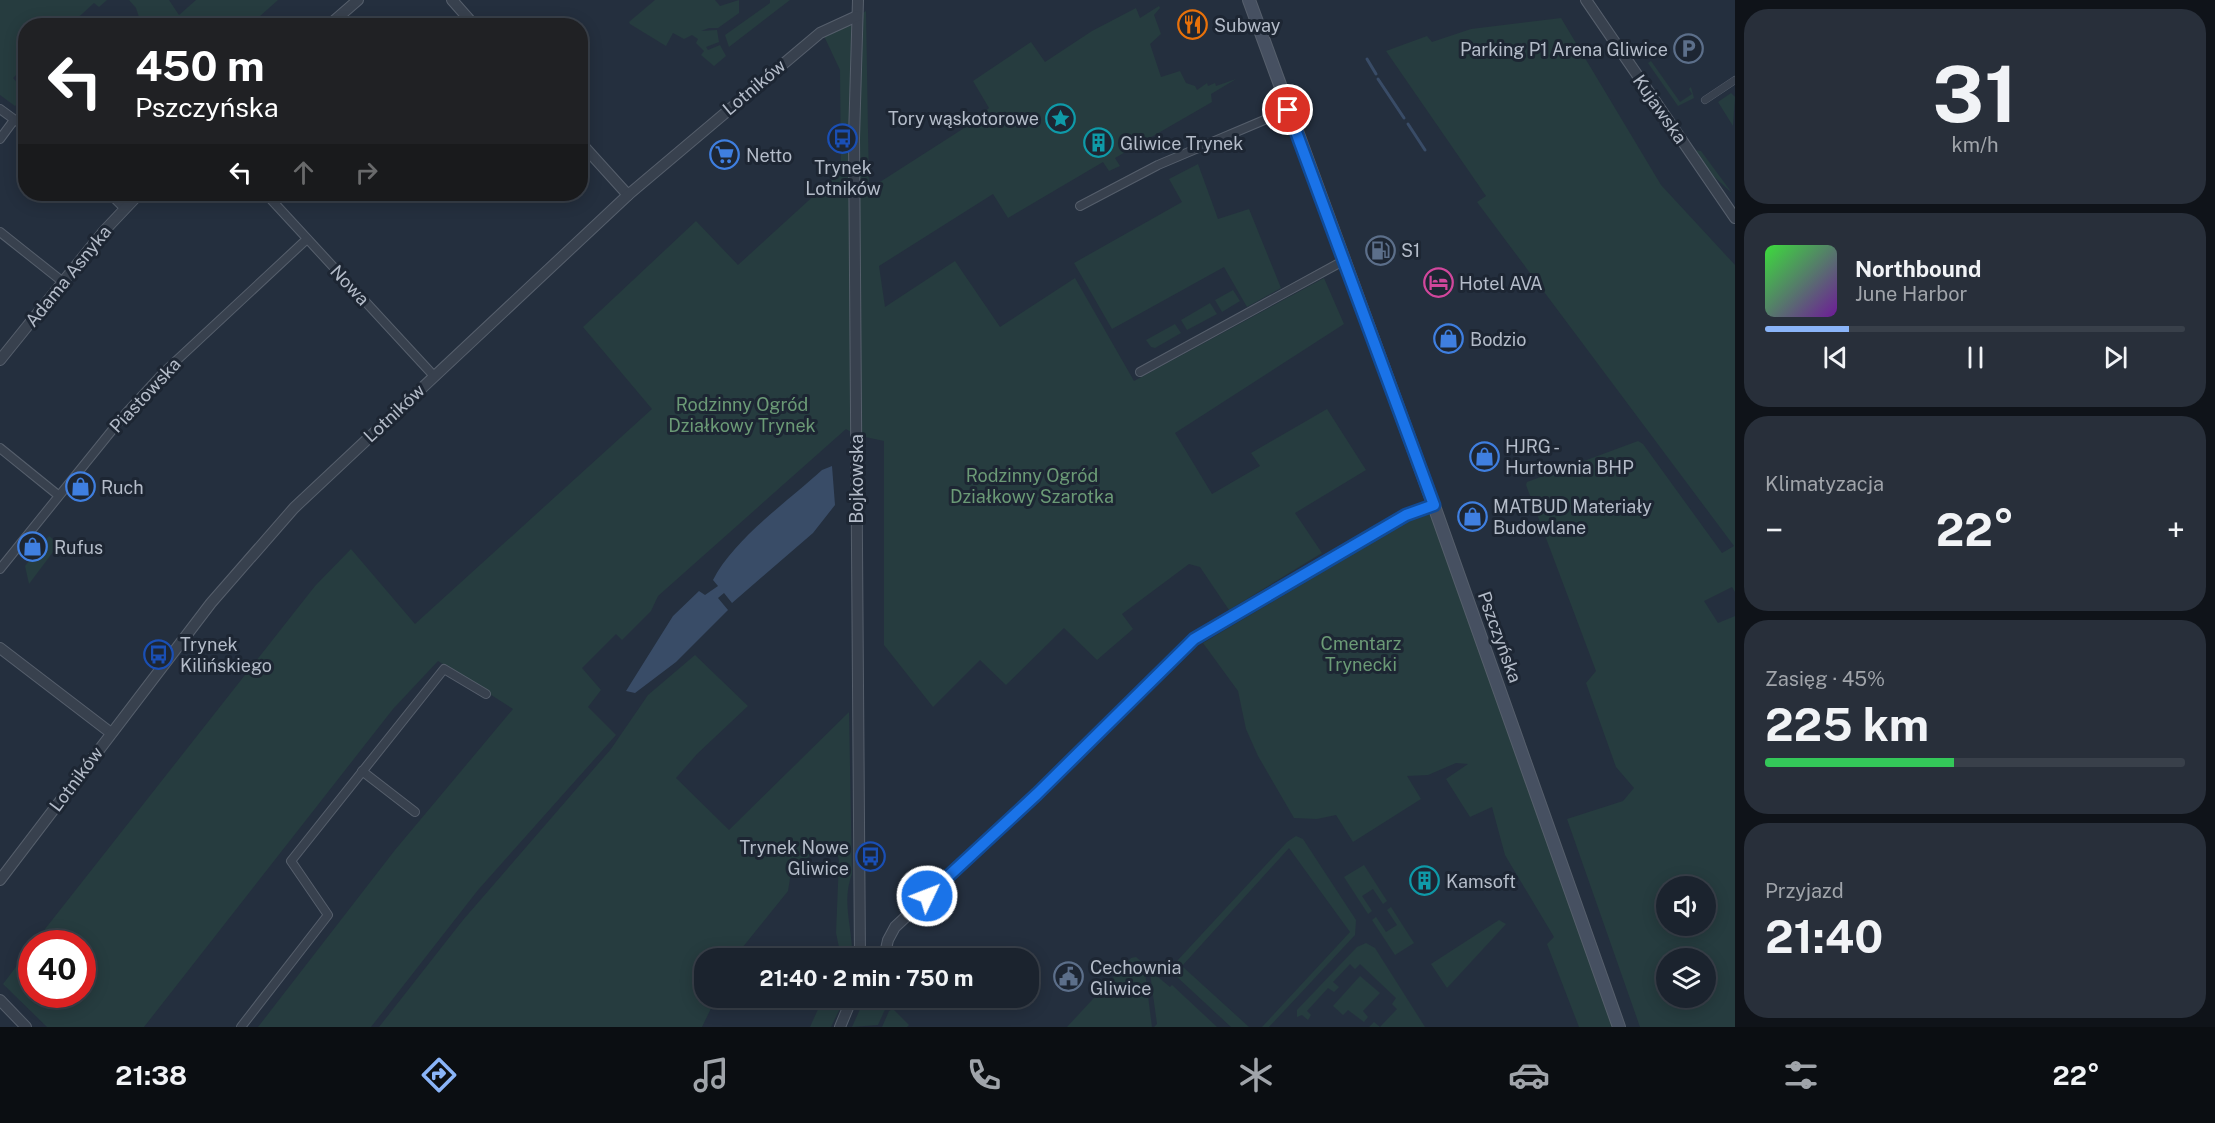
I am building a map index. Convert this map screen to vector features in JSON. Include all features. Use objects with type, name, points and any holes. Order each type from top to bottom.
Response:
[{"type":"main road","name":"Pszczyńska","points":[[1249,0],[1434,505],[1619,1027]]},
{"type":"street","points":[[337,18],[358,0]]},
{"type":"street","points":[[452,0],[468,18]]},
{"type":"street","name":"Bojkowska","points":[[858,0],[854,148],[860,948]]},
{"type":"street","name":"Kujawska","points":[[1586,0],[1735,218]]},
{"type":"street","name":"Lotników","points":[[0,880],[111,733],[254,551],[331,472],[628,195],[820,33],[857,16]]},
{"type":"street","points":[[1705,100],[1735,80]]},
{"type":"street","points":[[0,109],[18,123]]},
{"type":"street","points":[[1080,207],[1158,165],[1288,110]]},
{"type":"street","points":[[0,139],[14,120]]},
{"type":"street","points":[[588,151],[628,195]]},
{"type":"street","points":[[117,201],[124,208]]},
{"type":"street","name":"Adama Asnyka","points":[[0,360],[132,201]]},
{"type":"street","name":"Nowa","points":[[274,201],[434,376]]},
{"type":"street","points":[[0,232],[63,282]]},
{"type":"street","name":"Piastowska","points":[[0,569],[58,495],[163,373],[308,238]]},
{"type":"street","points":[[1140,372],[1343,261]]},
{"type":"street","points":[[0,448],[58,495]]},
{"type":"street","points":[[886,948],[895,927],[1037,794],[1194,639],[1406,515],[1434,505]]},
{"type":"street","points":[[0,648],[111,733]]},
{"type":"street","points":[[241,1027],[328,915],[291,861],[444,669],[486,694]]},
{"type":"street","points":[[362,771],[415,812]]},
{"type":"street","points":[[0,1000],[26,1027]]},
{"type":"street","points":[[840,1027],[848,1008]]},
{"type":"green space","points":[[0,0],[107,0],[99,7],[94,3],[78,18],[18,18],[18,73],[13,78],[18,83],[18,103],[15,106],[0,95]]},
{"type":"green space","points":[[129,0],[169,0],[179,15],[196,0],[278,0],[258,18],[139,18],[136,8]]},
{"type":"green space","points":[[655,0],[715,0],[720,6],[739,0],[739,13],[718,28],[701,31],[717,30],[719,42],[706,47],[708,50],[720,45],[726,56],[714,66],[701,55],[704,51],[696,43],[698,39],[692,35],[684,39],[673,33],[666,46],[630,24],[629,22]]},
{"type":"green space","points":[[770,0],[790,0],[729,47],[725,35],[770,3]]},
{"type":"green space","points":[[1159,6],[1160,8],[1154,15],[1161,34],[1150,44],[1161,77],[1180,71],[1186,83],[1195,86],[1197,90],[1207,83],[1208,86],[1215,83],[1216,86],[1236,79],[1211,94],[1212,102],[1115,158],[1120,166],[1109,171],[1103,162],[1008,218],[993,194],[879,266],[885,307],[955,261],[1000,327],[1075,278],[1134,381],[1324,278],[1344,324],[1175,433],[1212,494],[1260,466],[1251,453],[1327,409],[1366,470],[1295,513],[1322,553],[1229,610],[1200,567],[1189,564],[1122,614],[1133,629],[1097,660],[1064,628],[1006,685],[980,660],[933,707],[884,645],[884,441],[856,435],[846,429],[658,596],[651,611],[622,640],[616,634],[582,668],[601,690],[588,707],[616,735],[478,890],[371,1027],[258,1027],[395,850],[513,709],[438,661],[393,709],[144,1027],[47,1027],[28,1008],[96,1008],[96,930],[44,930],[315,586],[351,549],[415,624],[652,409],[583,327],[696,221],[738,265],[841,171],[840,70],[824,36],[866,11],[869,189],[972,123],[989,108],[973,81],[1031,42],[1045,62],[1092,31],[1136,8],[1140,18]]},
{"type":"green space","points":[[1561,18],[1661,185],[1735,265],[1735,592],[1732,587],[1704,601],[1718,623],[1735,616],[1735,1027],[1640,1027],[1567,819],[1623,801],[1634,788],[1616,767],[1586,683],[1596,671],[1526,485],[1527,482],[1638,441],[1643,444],[1722,553],[1734,546],[1477,202],[1486,196],[1386,51],[1427,36],[1432,42],[1471,29]]},
{"type":"green space","points":[[1651,61],[1680,102],[1692,94],[1689,89],[1691,87],[1694,98],[1678,106],[1648,63]]},
{"type":"green space","points":[[1731,93],[1735,97],[1733,126],[1718,102]]},
{"type":"green space","points":[[1695,150],[1701,151],[1732,193],[1710,173]]},
{"type":"green space","points":[[1198,164],[1218,219],[1249,209],[1281,288],[1247,307],[1224,267],[1112,329],[1074,263],[1182,202],[1169,179]]},
{"type":"green space","points":[[1233,290],[1240,301],[1222,312],[1215,300]]},
{"type":"green space","points":[[1210,303],[1217,314],[1187,330],[1181,320]]},
{"type":"green space","points":[[1175,324],[1181,333],[1155,348],[1151,347],[1146,340]]},
{"type":"green space","name":"Cmentarz Trynecki","points":[[1429,509],[1619,1027],[1579,1027],[1547,944],[1554,937],[1505,855],[1492,807],[1470,817],[1446,779],[1468,764],[1456,763],[1428,775],[1407,776],[1421,799],[1353,842],[1336,815],[1317,819],[1294,818],[1258,756],[1246,729],[1238,691],[1203,643]]},
{"type":"green space","points":[[49,536],[59,544],[29,584],[25,566]]},
{"type":"green space","points":[[695,655],[748,706],[697,754],[676,778],[729,830],[849,712],[852,874],[847,902],[852,948],[839,948],[836,933],[839,860],[836,850],[827,841],[791,872],[788,891],[742,948],[694,948],[694,1008],[711,1008],[702,1027],[379,1027],[463,920],[611,749],[648,695]]},
{"type":"green space","points":[[1296,836],[1303,839],[1356,920],[1355,935],[1269,1027],[1262,1027],[1350,932],[1289,848],[1182,966],[1249,1027],[1231,1027],[1176,976],[1177,961],[1287,842]]},
{"type":"green space","points":[[1364,865],[1387,901],[1383,904],[1373,889],[1362,896],[1372,911],[1368,914],[1344,877]]},
{"type":"green space","points":[[1391,907],[1414,943],[1395,955],[1372,920],[1376,917],[1386,932],[1397,925],[1387,910]]},
{"type":"green space","points":[[1499,920],[1506,924],[1447,988],[1431,964]]},
{"type":"green space","points":[[1366,943],[1375,948],[1425,1027],[1380,1027],[1397,1009],[1392,1004],[1396,998],[1360,964],[1355,969],[1350,964],[1333,982],[1339,987],[1334,992],[1328,988],[1307,1011],[1311,1015],[1308,1020],[1302,1015],[1297,1017],[1297,1010],[1357,947]]},
{"type":"green space","points":[[1136,957],[1144,964],[1152,1027],[1067,1027],[1131,958]]},
{"type":"green space","points":[[18,964],[18,999],[3,984]]},
{"type":"green space","points":[[1152,972],[1170,987],[1172,985],[1217,1027],[1154,1027],[1157,1024],[1150,973]]},
{"type":"green space","points":[[1360,976],[1380,993],[1363,1011],[1368,1017],[1364,1022],[1348,1010],[1343,1015],[1333,1006]]},
{"type":"green space","points":[[819,1008],[840,1008],[831,1027],[810,1027]]},
{"type":"green space","points":[[861,1008],[886,1008],[878,1025],[852,1027]]},
{"type":"green space","points":[[893,1009],[909,1025],[907,1027],[882,1027],[889,1011]]},
{"type":"green space","points":[[1374,1022],[1380,1027],[1369,1027]]},
{"type":"water","points":[[832,466],[835,505],[813,533],[732,603],[724,593],[718,598],[728,610],[676,662],[635,693],[626,691],[673,616],[699,591],[705,595],[718,586],[713,580],[722,565],[747,536],[822,470]]},
{"type":"waterway","points":[[1367,59],[1376,74]]},
{"type":"waterway","points":[[1378,79],[1404,118]]},
{"type":"waterway","points":[[1408,124],[1425,150]]},
{"type":"place","name":"Subway","points":[[1193,25]]},
{"type":"place","name":"Parking P1 Arena Gliwice","points":[[1689,49]]},
{"type":"place","name":"Tory wąskotorowe","points":[[1060,118]]},
{"type":"place","name":"Trynek Lotników","points":[[843,138]]},
{"type":"place","name":"Gliwice Trynek","points":[[1099,143]]},
{"type":"place","name":"Netto","points":[[725,155]]},
{"type":"place","name":"S1","points":[[1380,250]]},
{"type":"place","name":"Hotel AVA","points":[[1438,283]]},
{"type":"place","name":"Bodzio","points":[[1449,339]]},
{"type":"place","name":"HJRG - Hurtownia BHP","points":[[1484,456]]},
{"type":"place","name":"Ruch","points":[[80,487]]},
{"type":"place","name":"MATBUD Materiały Budowlane","points":[[1472,516]]},
{"type":"place","name":"Rufus","points":[[33,547]]},
{"type":"place","name":"Trynek Kilińskiego","points":[[159,654]]},
{"type":"place","name":"Trynek Nowe Gliwice","points":[[870,857]]},
{"type":"place","name":"Kamsoft","points":[[1425,881]]},
{"type":"place","name":"Cechownia Gliwice","points":[[1069,977]]},
{"type":"route","points":[[927,896],[1037,794],[1194,639],[1406,515],[1434,505],[1288,110]]},
{"type":"park label","name":"Rodzinny Ogród Działkowy Trynek","points":[[742,414]]},
{"type":"park label","name":"Rodzinny Ogród Działkowy Szarotka","points":[[1032,485]]}]
